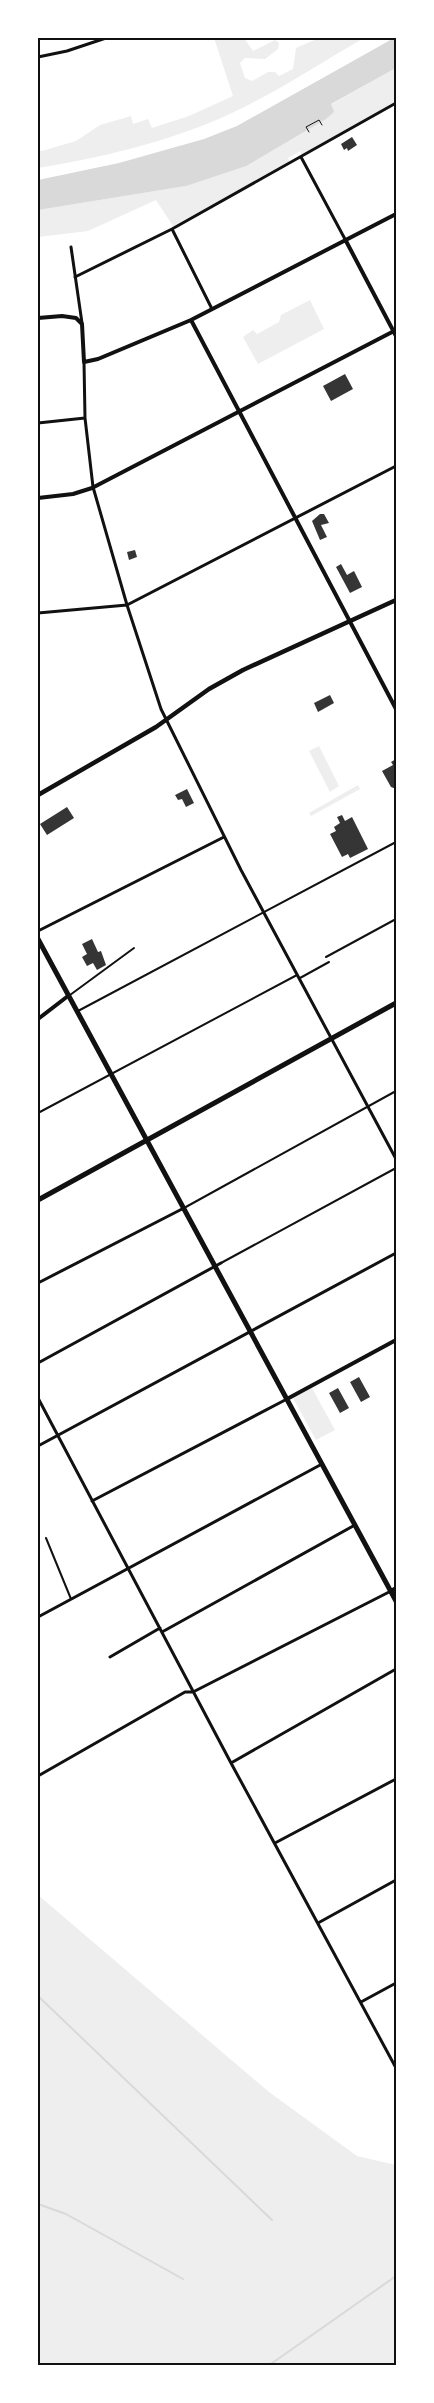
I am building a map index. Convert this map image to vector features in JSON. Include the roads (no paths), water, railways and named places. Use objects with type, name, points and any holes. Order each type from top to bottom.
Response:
[{"type":"main road","points":[[38,795],[166,720],[243,670],[396,600]]},
{"type":"main road","points":[[38,939],[184,1208],[218,1265],[250,1331],[322,1464],[394,1589],[396,1601]]},
{"type":"main road","points":[[38,1200],[396,1003]]},
{"type":"street","points":[[38,57],[67,51],[106,38]]},
{"type":"street","points":[[75,277],[172,229],[396,103]]},
{"type":"street","points":[[38,498],[73,494],[94,487],[396,333],[301,156]]},
{"type":"street","points":[[84,362],[98,359],[191,320],[396,214]]},
{"type":"street","points":[[172,229],[212,309]]},
{"type":"street","points":[[71,247],[82,324],[85,418],[94,487],[127,605],[166,720],[263,913],[396,1158]]},
{"type":"street","points":[[38,318],[70,316],[76,318],[82,324]]},
{"type":"street","points":[[191,320],[396,710]]},
{"type":"street","points":[[38,423],[85,418]]},
{"type":"street","points":[[38,613],[127,605],[396,466]]},
{"type":"street","points":[[38,931],[224,837]]},
{"type":"street","points":[[38,1018],[68,996]]},
{"type":"street","points":[[38,1282],[184,1208]]},
{"type":"street","points":[[38,1446],[396,1253]]},
{"type":"street","points":[[38,1362],[218,1265]]},
{"type":"street","points":[[92,1500],[396,1340]]},
{"type":"street","points":[[38,1398],[127,1569],[396,2068]]},
{"type":"street","points":[[38,1617],[322,1464]]},
{"type":"street","points":[[110,1657],[355,1524]]},
{"type":"street","points":[[38,1776],[186,1692],[193,1692],[394,1589]]},
{"type":"street","points":[[231,1763],[396,1669]]},
{"type":"street","points":[[275,1843],[396,1779]]},
{"type":"street","points":[[318,1923],[396,1880]]},
{"type":"street","points":[[361,2002],[396,1982]]},
{"type":"lane","points":[[77,1012],[396,842]]},
{"type":"lane","points":[[326,957],[396,919]]},
{"type":"lane","points":[[68,996],[134,948]]},
{"type":"lane","points":[[38,1113],[110,1073],[329,962]]},
{"type":"lane","points":[[184,1208],[396,1091]]},
{"type":"lane","points":[[218,1265],[396,1168]]},
{"type":"lane","points":[[46,1538],[72,1599]]},
{"type":"waterway","points":[[38,1996],[272,2220]]},
{"type":"waterway","points":[[38,2204],[66,2214],[183,2279]]},
{"type":"waterway","points":[[268,2366],[396,2276]]}]
